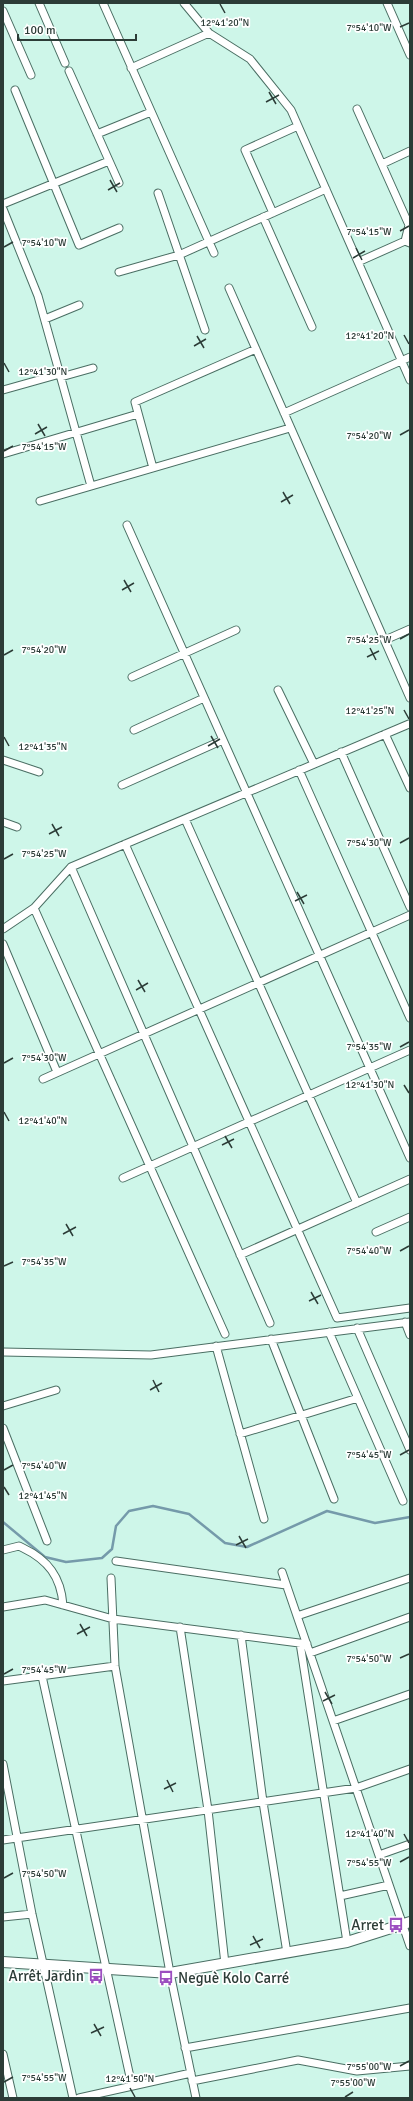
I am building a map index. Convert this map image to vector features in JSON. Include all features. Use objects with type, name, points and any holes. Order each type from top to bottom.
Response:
[{"type":"street","points":[[39,3],[65,63]]},
{"type":"street","points":[[103,3],[214,253]]},
{"type":"street","points":[[184,3],[209,33],[250,59],[291,110],[410,380]]},
{"type":"street","points":[[387,3],[410,54]]},
{"type":"street","points":[[3,11],[31,75]]},
{"type":"street","points":[[131,68],[209,33]]},
{"type":"street","points":[[69,71],[119,183]]},
{"type":"street","points":[[15,90],[79,244],[120,228]]},
{"type":"street","points":[[357,109],[409,225],[407,242],[358,262]]},
{"type":"street","points":[[97,134],[151,112]]},
{"type":"street","points":[[273,212],[245,150],[298,126]]},
{"type":"street","points":[[382,164],[410,151]]},
{"type":"street","points":[[3,204],[109,161]]},
{"type":"street","points":[[119,272],[180,256],[209,241],[326,189]]},
{"type":"street","points":[[158,193],[205,330]]},
{"type":"street","points":[[3,209],[38,296],[91,486]]},
{"type":"street","points":[[263,217],[312,327]]},
{"type":"street","points":[[229,288],[410,698]]},
{"type":"street","points":[[45,319],[79,305]]},
{"type":"street","points":[[154,468],[135,402],[256,349]]},
{"type":"street","points":[[284,413],[410,357]]},
{"type":"street","points":[[3,390],[93,368]]},
{"type":"street","points":[[3,454],[138,414]]},
{"type":"street","points":[[40,501],[290,428]]},
{"type":"street","points":[[127,525],[410,1158]]},
{"type":"street","points":[[385,640],[410,629]]},
{"type":"street","points":[[132,677],[236,630]]},
{"type":"street","points":[[278,690],[314,764]]},
{"type":"street","points":[[134,730],[204,698]]},
{"type":"street","points":[[3,930],[34,908],[71,867],[409,724]]},
{"type":"street","points":[[385,734],[410,788]]},
{"type":"street","points":[[122,785],[223,740]]},
{"type":"street","points":[[341,752],[410,907]]},
{"type":"street","points":[[3,760],[39,772]]},
{"type":"street","points":[[299,770],[410,1018]]},
{"type":"street","points":[[186,819],[357,1203]]},
{"type":"street","points":[[3,822],[17,827]]},
{"type":"street","points":[[125,844],[337,1318],[410,1308]]},
{"type":"street","points":[[71,867],[270,1323]]},
{"type":"street","points":[[34,908],[225,1334]]},
{"type":"street","points":[[43,1079],[410,915]]},
{"type":"street","points":[[3,944],[58,1072]]},
{"type":"street","points":[[123,1178],[410,1050]]},
{"type":"street","points":[[240,1255],[410,1179]]},
{"type":"street","points":[[376,1232],[410,1217]]},
{"type":"street","points":[[3,1352],[151,1355],[407,1322],[410,1335]]},
{"type":"street","points":[[357,1328],[410,1450]]},
{"type":"street","points":[[329,1332],[403,1500]]},
{"type":"street","points":[[271,1339],[334,1499]]},
{"type":"street","points":[[216,1346],[264,1519]]},
{"type":"street","points":[[3,1406],[56,1390]]},
{"type":"street","points":[[240,1434],[358,1398]]},
{"type":"street","points":[[3,1428],[47,1541]]},
{"type":"street","points":[[3,1550],[18,1546],[50,1568],[56,1575],[63,1605]]},
{"type":"street","points":[[116,1561],[286,1585]]},
{"type":"street","points":[[282,1572],[297,1616],[304,1643],[324,1793],[347,1942]]},
{"type":"street","points":[[110,1578],[115,1666],[170,1973],[196,2098]]},
{"type":"street","points":[[297,1616],[410,1578]]},
{"type":"street","points":[[3,1608],[45,1600],[112,1619],[304,1643]]},
{"type":"street","points":[[310,1653],[410,1617]]},
{"type":"street","points":[[180,1627],[208,1810],[225,1964]]},
{"type":"street","points":[[241,1635],[263,1802],[287,1953]]},
{"type":"street","points":[[304,1643],[310,1653],[389,1885],[406,1923],[410,1946]]},
{"type":"street","points":[[3,1681],[115,1666]]},
{"type":"street","points":[[42,1676],[132,2086]]},
{"type":"street","points":[[333,1721],[410,1694]]},
{"type":"street","points":[[3,1764],[32,1914],[74,2098]]},
{"type":"street","points":[[3,1840],[356,1788],[410,1769]]},
{"type":"street","points":[[379,1855],[410,1844]]},
{"type":"street","points":[[340,1896],[389,1885]]},
{"type":"street","points":[[3,1917],[32,1914]]},
{"type":"street","points":[[3,1962],[170,1973],[347,1942],[406,1923]]},
{"type":"street","points":[[185,2048],[410,2008]]},
{"type":"street","points":[[3,2054],[13,2098]]},
{"type":"street","points":[[79,2098],[132,2086],[298,2060],[357,2071],[410,2066]]},
{"type":"waterway","points":[[3,1522],[45,1557],[66,1562],[102,1558],[112,1549],[116,1526],[129,1511],[153,1506],[189,1514],[225,1543],[247,1547],[327,1511],[375,1523],[410,1517]]},
{"type":"place","name":"Arret","points":[[396,1925]]},
{"type":"place","name":"Arrêt Jardin","points":[[96,1976]]},
{"type":"place","name":"Neguè Kolo Carré","points":[[166,1978]]}]
